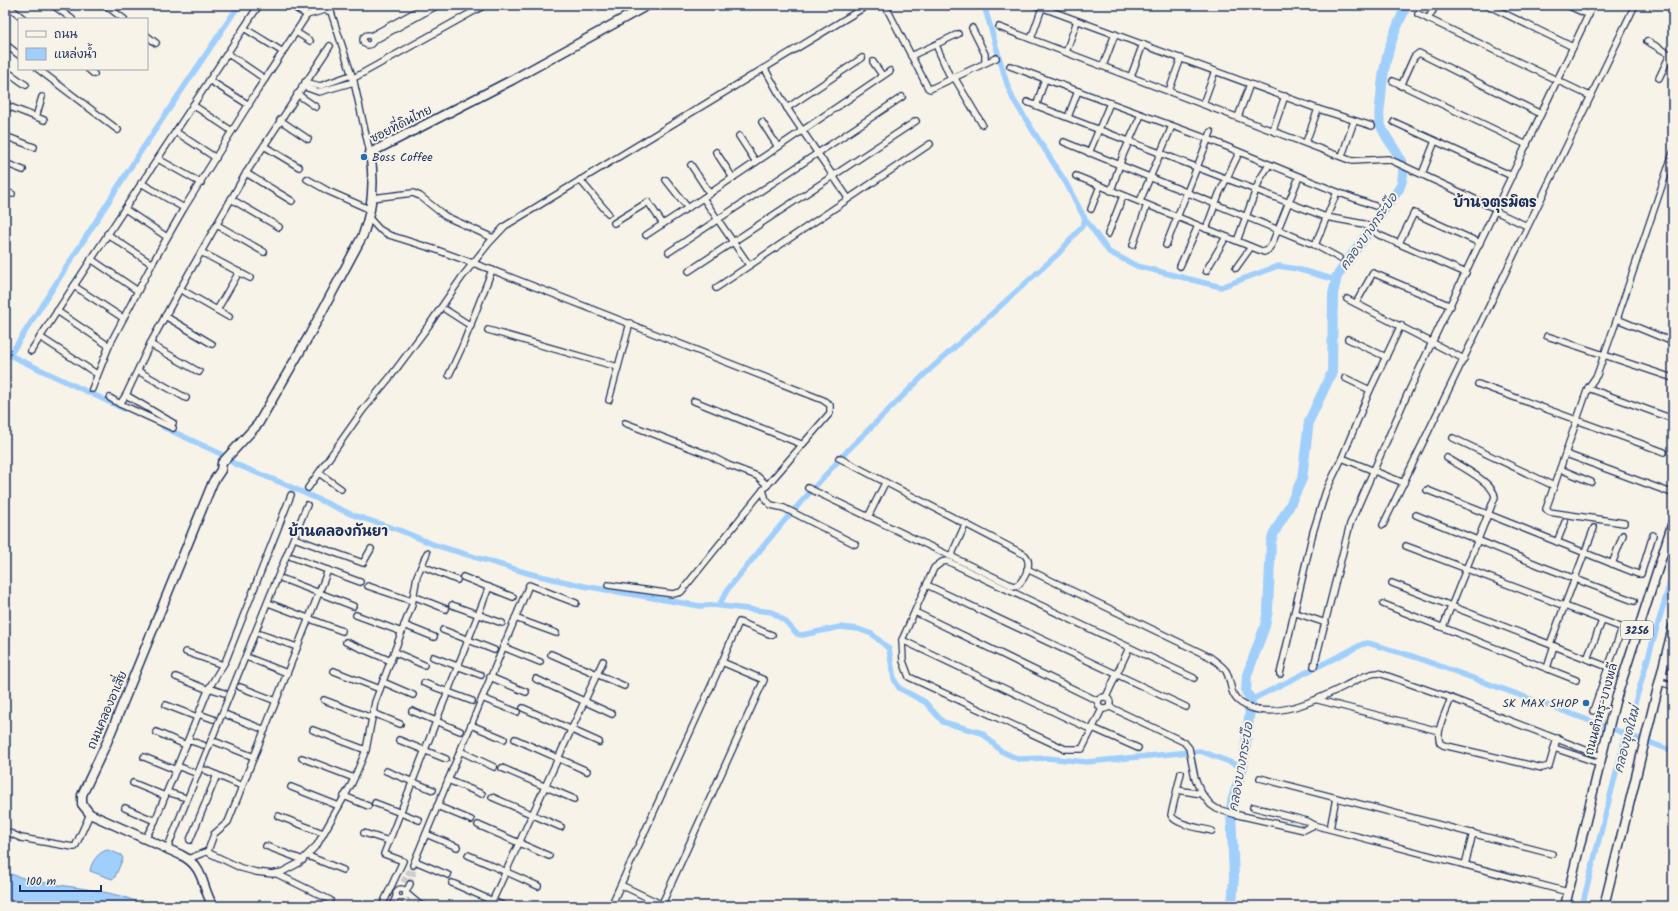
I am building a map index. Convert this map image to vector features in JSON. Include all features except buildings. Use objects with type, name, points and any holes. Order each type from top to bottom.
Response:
[{"type":"street","points":[[7,5],[23,18]]},
{"type":"street","points":[[53,5],[71,18]]},
{"type":"street","points":[[106,5],[123,18]]},
{"type":"street","points":[[31,351],[259,5]]},
{"type":"street","points":[[290,5],[301,8],[308,15]]},
{"type":"street","points":[[428,5],[372,38],[438,5]]},
{"type":"street","points":[[304,84],[315,92],[328,90],[352,79],[486,5]]},
{"type":"street","name":"ซอยที่ดินไทย","points":[[222,463],[258,424],[310,334],[363,236],[370,214],[372,198],[373,170],[370,153],[512,80],[648,5]]},
{"type":"street","points":[[308,488],[363,410],[391,376],[473,263],[493,238],[505,226],[868,5]]},
{"type":"street","points":[[885,5],[928,88],[930,89],[996,58]]},
{"type":"street","points":[[1035,5],[1318,109],[1372,126]]},
{"type":"street","points":[[1428,19],[1436,5]]},
{"type":"street","points":[[1487,5],[1573,47]]},
{"type":"street","points":[[1567,5],[1589,15]]},
{"type":"street","points":[[1314,666],[1350,524],[1407,395],[1593,5]]},
{"type":"street","points":[[1383,525],[1635,5]]},
{"type":"street","points":[[1031,39],[1042,8]]},
{"type":"street","points":[[92,389],[109,346],[123,318],[184,208],[265,79],[308,15],[325,10],[330,12],[352,79],[370,153]]},
{"type":"street","points":[[1418,14],[1590,96]]},
{"type":"street","points":[[1066,52],[1077,21]]},
{"type":"street","points":[[999,27],[1306,142],[1352,161],[1388,159],[1420,173],[1527,226]]},
{"type":"street","points":[[244,28],[283,52]]},
{"type":"street","points":[[972,28],[985,54],[985,62]]},
{"type":"street","points":[[296,32],[310,41]]},
{"type":"street","points":[[911,56],[958,34]]},
{"type":"street","points":[[1103,66],[1115,34]]},
{"type":"street","points":[[148,37],[156,43]]},
{"type":"street","points":[[1647,41],[1672,54],[1659,78]]},
{"type":"street","points":[[5,44],[18,54]]},
{"type":"street","points":[[936,44],[953,78],[982,124]]},
{"type":"street","points":[[1131,76],[1143,44]]},
{"type":"street","points":[[120,404],[126,395],[165,316],[246,173],[330,46]]},
{"type":"street","points":[[227,52],[265,79]]},
{"type":"street","points":[[1401,86],[1414,57],[1419,53],[1541,114]]},
{"type":"street","points":[[787,108],[862,58]]},
{"type":"street","points":[[1169,91],[1181,58]]},
{"type":"street","points":[[873,62],[882,75]]},
{"type":"street","points":[[1010,66],[1208,139],[1239,153],[1375,206]]},
{"type":"street","points":[[765,69],[787,108],[848,198]]},
{"type":"street","points":[[39,70],[118,130]]},
{"type":"street","points":[[89,70],[94,74]]},
{"type":"street","points":[[646,235],[710,194],[882,75],[890,71]]},
{"type":"street","points":[[1203,104],[1215,71]]},
{"type":"street","points":[[5,73],[9,73],[26,85]]},
{"type":"street","points":[[304,84],[314,86],[352,79]]},
{"type":"street","points":[[1037,104],[1045,79]]},
{"type":"street","points":[[209,80],[249,105]]},
{"type":"street","points":[[1394,81],[1401,86],[1527,146]]},
{"type":"street","points":[[326,84],[328,90]]},
{"type":"street","points":[[1238,117],[1250,84]]},
{"type":"street","points":[[1068,117],[1078,91]]},
{"type":"street","points":[[297,94],[316,107]]},
{"type":"street","points":[[36,116],[42,96]]},
{"type":"street","points":[[1273,130],[1285,96]]},
{"type":"street","points":[[669,252],[902,97]]},
{"type":"street","points":[[1027,102],[1037,104],[1227,178],[1256,191],[1326,217],[1364,224],[1379,235],[1466,273]]},
{"type":"street","points":[[1089,153],[1110,103]]},
{"type":"street","points":[[5,105],[44,120]]},
{"type":"street","points":[[193,106],[232,131]]},
{"type":"street","points":[[1306,142],[1318,109]]},
{"type":"street","points":[[1111,191],[1129,141],[1141,115]]},
{"type":"street","points":[[280,120],[308,139]]},
{"type":"street","points":[[689,271],[916,121]]},
{"type":"street","points":[[1342,156],[1354,121]]},
{"type":"street","points":[[762,122],[778,147]]},
{"type":"street","points":[[1394,122],[1512,176]]},
{"type":"street","points":[[1140,202],[1172,126]]},
{"type":"street","points":[[176,132],[216,158]]},
{"type":"street","points":[[1166,245],[1211,132]]},
{"type":"street","points":[[5,136],[34,147]]},
{"type":"street","points":[[739,136],[756,162]]},
{"type":"street","points":[[1420,173],[1435,141]]},
{"type":"street","points":[[1064,142],[1316,245],[1339,258]]},
{"type":"street","points":[[716,288],[930,144]]},
{"type":"street","points":[[264,146],[299,167]]},
{"type":"street","points":[[716,152],[733,178]]},
{"type":"street","points":[[1206,229],[1215,204],[1239,153]]},
{"type":"street","points":[[1624,523],[1548,511],[1546,509],[1588,388],[1597,374],[1617,319],[1673,153]]},
{"type":"street","points":[[158,158],[200,183]]},
{"type":"street","points":[[5,163],[23,170]]},
{"type":"street","points":[[691,165],[710,194]]},
{"type":"street","points":[[1237,241],[1245,216],[1269,165]]},
{"type":"street","points":[[246,173],[292,201]]},
{"type":"street","points":[[1076,176],[1264,252],[1268,250],[1299,177]]},
{"type":"street","points":[[307,178],[370,214],[379,229],[389,235],[437,250],[492,270],[630,323],[828,403],[831,408],[830,413],[801,444],[762,490],[681,592],[673,594],[608,585]]},
{"type":"street","points":[[580,180],[608,213]]},
{"type":"street","points":[[666,180],[688,208]]},
{"type":"street","points":[[141,184],[184,208]]},
{"type":"street","points":[[1091,209],[1100,186]]},
{"type":"street","points":[[5,192],[12,194]]},
{"type":"street","points":[[1316,245],[1337,192]]},
{"type":"street","points":[[372,198],[413,193],[420,196],[445,216],[493,238]]},
{"type":"street","points":[[1108,234],[1123,196]]},
{"type":"street","points":[[703,198],[749,265]]},
{"type":"street","points":[[231,199],[279,227]]},
{"type":"street","points":[[614,224],[648,202],[663,224]]},
{"type":"street","points":[[1133,245],[1147,205]]},
{"type":"street","points":[[125,209],[168,237]]},
{"type":"street","points":[[1399,243],[1414,213],[1480,243]]},
{"type":"street","points":[[217,225],[264,252]]},
{"type":"street","points":[[1180,266],[1198,226]]},
{"type":"street","points":[[107,234],[152,264]]},
{"type":"street","points":[[1206,271],[1226,237]]},
{"type":"street","points":[[1236,268],[1251,247]]},
{"type":"street","points":[[201,252],[250,278]]},
{"type":"street","points":[[91,260],[138,291]]},
{"type":"street","points":[[449,375],[471,326],[492,270]]},
{"type":"street","points":[[217,310],[239,272]]},
{"type":"street","points":[[1356,303],[1373,273],[1450,306]]},
{"type":"street","points":[[74,286],[123,318]]},
{"type":"street","points":[[180,289],[229,318]]},
{"type":"street","points":[[1347,299],[1401,325],[1464,359]]},
{"type":"street","points":[[446,310],[471,326]]},
{"type":"street","points":[[57,311],[109,346]]},
{"type":"street","points":[[165,316],[212,344]]},
{"type":"street","points":[[1617,319],[1673,342]]},
{"type":"street","points":[[609,400],[630,323]]},
{"type":"street","points":[[1280,674],[1296,613],[1318,515],[1326,490],[1342,458],[1370,390],[1401,325]]},
{"type":"street","points":[[488,330],[618,367]]},
{"type":"street","points":[[1547,336],[1673,378]]},
{"type":"street","points":[[40,337],[97,374]]},
{"type":"street","points":[[1348,339],[1386,357]]},
{"type":"street","points":[[150,344],[200,372]]},
{"type":"street","points":[[138,371],[186,398]]},
{"type":"street","points":[[1346,378],[1370,390]]},
{"type":"street","points":[[1478,384],[1664,452]]},
{"type":"street","points":[[1588,388],[1673,419]]},
{"type":"street","points":[[110,398],[120,404],[173,425],[126,395]]},
{"type":"street","points":[[694,401],[801,444]]},
{"type":"street","points":[[624,423],[709,455],[728,465],[756,476],[767,485]]},
{"type":"street","points":[[1453,438],[1554,486]]},
{"type":"street","points":[[1566,454],[1669,492]]},
{"type":"street","points":[[808,488],[1013,586],[1018,585],[1021,582],[1028,569],[1029,559],[1025,555],[839,458]]},
{"type":"street","points":[[1342,458],[1404,483]]},
{"type":"street","points":[[1443,627],[1495,497],[1492,488],[1447,458]]},
{"type":"street","name":"ถนนคลองอาเสี่ย","points":[[90,814],[82,804],[82,795],[107,742],[213,482],[221,470],[222,463]]},
{"type":"street","points":[[1560,469],[1591,482]]},
{"type":"street","points":[[319,473],[341,489]]},
{"type":"street","points":[[868,517],[885,483]]},
{"type":"street","points":[[762,490],[766,500],[771,505],[784,508],[855,544]]},
{"type":"street","points":[[1427,490],[1638,574],[1641,574],[1653,535]]},
{"type":"street","points":[[145,839],[155,821],[209,689],[223,665],[291,495]]},
{"type":"street","points":[[167,849],[307,505]]},
{"type":"street","points":[[1416,515],[1575,579],[1634,600]]},
{"type":"street","points":[[1557,542],[1565,522]]},
{"type":"street","name":"ถนนตำหรุ-บางพลี","points":[[1565,906],[1611,716],[1636,633],[1673,522]]},
{"type":"street","points":[[951,556],[965,525]]},
{"type":"street","points":[[1547,668],[1552,645],[1594,528]]},
{"type":"street","points":[[1612,564],[1623,535]]},
{"type":"street","points":[[294,538],[363,563],[370,549]]},
{"type":"street","points":[[1406,546],[1636,633]]},
{"type":"street","points":[[207,852],[242,868],[256,872],[275,873],[290,868],[306,858],[339,806],[354,778],[366,750],[380,689],[402,632],[417,576],[427,553]]},
{"type":"street","points":[[292,557],[360,582]]},
{"type":"street","points":[[1102,709],[1082,749],[1065,749],[908,677],[903,661],[902,640],[934,568],[942,562],[947,561],[1194,678]]},
{"type":"street","points":[[422,566],[458,580]]},
{"type":"street","points":[[1028,569],[1210,657],[1226,672],[1230,689],[1236,698],[1247,707],[1254,710],[1269,711],[1289,708],[1318,700],[1373,673],[1385,674],[1557,738],[1600,760]]},
{"type":"street","points":[[188,859],[207,852],[211,848],[214,834],[228,822],[328,570]]},
{"type":"street","points":[[463,577],[513,597]]},
{"type":"street","points":[[282,579],[353,606]]},
{"type":"street","points":[[1392,583],[1608,667]]},
{"type":"street","points":[[448,875],[414,863],[529,585],[576,603]]},
{"type":"street","points":[[926,585],[1116,676],[1186,707]]},
{"type":"street","points":[[368,586],[446,609]]},
{"type":"street","points":[[382,906],[403,861],[384,854],[488,587]]},
{"type":"street","points":[[271,604],[342,631]]},
{"type":"street","points":[[1383,604],[1576,680]]},
{"type":"street","points":[[452,605],[502,623]]},
{"type":"street","points":[[914,612],[1098,701],[1098,704],[1102,709]]},
{"type":"street","points":[[1296,613],[1326,623]]},
{"type":"street","points":[[356,615],[402,632]]},
{"type":"street","points":[[515,618],[556,633]]},
{"type":"street","points":[[1587,658],[1602,621]]},
{"type":"street","points":[[612,906],[739,622],[772,636]]},
{"type":"street","points":[[404,625],[434,637]]},
{"type":"street","name":"3256","points":[[1604,906],[1673,627]]},
{"type":"street","points":[[1593,711],[1622,628]]},
{"type":"street","points":[[442,630],[494,650]]},
{"type":"street","points":[[260,634],[297,647]]},
{"type":"street","points":[[902,640],[1092,729],[1138,748]]},
{"type":"street","points":[[346,642],[391,661]]},
{"type":"street","points":[[503,647],[540,662]]},
{"type":"street","points":[[1106,697],[1129,648]]},
{"type":"street","points":[[186,652],[223,665]]},
{"type":"street","points":[[394,652],[424,665]]},
{"type":"street","points":[[551,654],[624,686]]},
{"type":"street","points":[[433,657],[481,675]]},
{"type":"street","points":[[249,658],[287,673]]},
{"type":"street","points":[[491,903],[602,661]]},
{"type":"street","points":[[621,885],[661,905],[764,680],[722,662]]},
{"type":"street","points":[[334,671],[380,689]]},
{"type":"street","points":[[176,677],[224,693]]},
{"type":"street","points":[[490,677],[526,692]]},
{"type":"street","points":[[1661,678],[1673,678]]},
{"type":"street","points":[[1661,678],[1673,686]]},
{"type":"street","points":[[536,679],[612,714]]},
{"type":"street","points":[[383,682],[413,695]]},
{"type":"street","points":[[424,683],[472,701]]},
{"type":"street","points":[[240,687],[276,701]]},
{"type":"street","points":[[1098,701],[1103,696],[1106,697]]},
{"type":"street","points":[[1106,697],[1110,699],[1110,706]]},
{"type":"street","points":[[482,698],[517,712]]},
{"type":"street","points":[[1451,698],[1439,731],[1438,739],[1443,745],[1542,768],[1549,766],[1557,738]]},
{"type":"street","points":[[324,700],[400,724]]},
{"type":"street","points":[[1318,700],[1439,731]]},
{"type":"street","points":[[166,705],[198,716],[213,719]]},
{"type":"street","points":[[1102,709],[1108,709],[1110,706]]},
{"type":"street","points":[[1110,706],[1178,738],[1190,750],[1195,778],[1202,794],[1211,805],[1224,812],[1304,830],[1314,825]]},
{"type":"street","points":[[523,708],[599,742]]},
{"type":"street","points":[[412,711],[460,731]]},
{"type":"street","points":[[228,715],[265,730]]},
{"type":"street","points":[[471,726],[504,739]]},
{"type":"street","points":[[313,730],[366,750]]},
{"type":"street","points":[[156,732],[187,742],[203,745]]},
{"type":"street","points":[[515,739],[587,771]]},
{"type":"street","points":[[399,740],[446,759]]},
{"type":"street","points":[[216,742],[254,757]]},
{"type":"street","points":[[1554,748],[1600,760]]},
{"type":"street","points":[[460,751],[494,767]]},
{"type":"street","points":[[144,757],[193,772]]},
{"type":"street","points":[[302,758],[354,778]]},
{"type":"street","points":[[502,768],[574,799]]},
{"type":"street","points":[[205,770],[242,786]]},
{"type":"street","points":[[386,771],[433,790]]},
{"type":"street","points":[[1181,773],[1171,815],[1172,818],[1179,822],[1212,831]]},
{"type":"street","points":[[190,840],[217,775]]},
{"type":"street","points":[[1260,778],[1552,854]]},
{"type":"street","points":[[448,780],[482,794]]},
{"type":"street","points":[[133,783],[166,794],[182,797]]},
{"type":"street","points":[[291,787],[339,806]]},
{"type":"street","points":[[1177,790],[1202,794]]},
{"type":"street","points":[[344,796],[368,806]]},
{"type":"street","points":[[492,797],[561,827]]},
{"type":"street","points":[[1330,829],[1336,798]]},
{"type":"street","points":[[375,803],[419,820]]},
{"type":"street","points":[[437,806],[471,820]]},
{"type":"street","points":[[1253,807],[1307,821],[1314,825],[1568,892]]},
{"type":"street","points":[[125,808],[155,821]]},
{"type":"street","points":[[5,831],[22,838],[75,847],[90,814],[188,859],[198,868],[213,906]]},
{"type":"street","points":[[278,816],[323,833]]},
{"type":"street","points":[[478,825],[549,856]]},
{"type":"street","points":[[364,833],[389,841]]},
{"type":"street","points":[[1465,865],[1472,833]]},
{"type":"street","points":[[426,834],[457,847]]},
{"type":"street","points":[[266,846],[343,870]]},
{"type":"street","points":[[468,855],[538,886]]},
{"type":"street","points":[[275,873],[330,900]]},
{"type":"street","points":[[403,882],[400,889],[396,892],[421,905]]},
{"type":"street","points":[[452,883],[491,903],[504,906]]},
{"type":"street","points":[[399,906],[410,884]]},
{"type":"street","points":[[392,906],[403,896]]},
{"type":"water","points":[[108,850],[121,855],[123,858],[115,877],[112,879],[90,871],[96,858],[102,852]]},
{"type":"water","points":[[5,872],[40,882],[112,894],[147,906],[5,906]]},
{"type":"waterway","points":[[10,355],[141,151],[239,5]]},
{"type":"waterway","points":[[719,605],[728,589],[785,520],[848,450],[925,374],[1059,253],[1083,225],[1085,219],[1066,183],[1013,99],[1007,84],[984,5]]},
{"type":"waterway","name":"คลองบางกระบือ","points":[[1232,906],[1234,877],[1231,812],[1232,801],[1243,767],[1246,744],[1251,700],[1246,691],[1247,675],[1265,626],[1268,610],[1271,542],[1274,533],[1290,505],[1302,479],[1309,421],[1332,372],[1333,294],[1337,276],[1399,189],[1403,178],[1401,161],[1384,132],[1379,120],[1379,114],[1386,61],[1396,28],[1407,5]]},
{"type":"waterway","points":[[1085,219],[1109,252],[1137,266],[1221,287],[1278,266],[1297,269],[1336,280]]},
{"type":"waterway","points":[[5,353],[124,409]]},
{"type":"waterway","points":[[163,427],[219,453],[235,464],[282,483],[353,515],[399,530],[435,545],[531,574],[584,586],[700,606],[713,605],[772,612],[785,621],[797,634],[802,635],[840,627],[858,629],[872,634],[889,649],[894,679],[899,688],[925,702],[943,722],[982,733],[1001,751],[1018,759],[1047,758],[1087,762],[1200,751],[1243,767]]},
{"type":"waterway","name":"คลองขุดใหม่","points":[[1582,906],[1626,734],[1673,572]]},
{"type":"waterway","points":[[1251,700],[1363,644],[1368,643],[1415,657],[1673,751]]},
{"type":"tunnel","points":[[403,882],[413,865]]},
{"type":"tunnel","points":[[410,884],[413,875],[413,865]]},
{"type":"place","name":"Boss Coffee","points":[[364,157]]},
{"type":"place","name":"SK MAX SHOP","points":[[1586,703]]},
{"type":"district","name":"บ้านจตุรมิตร","points":[[1495,202]]},
{"type":"district","name":"บ้านคลองกันยา","points":[[338,531]]}]
